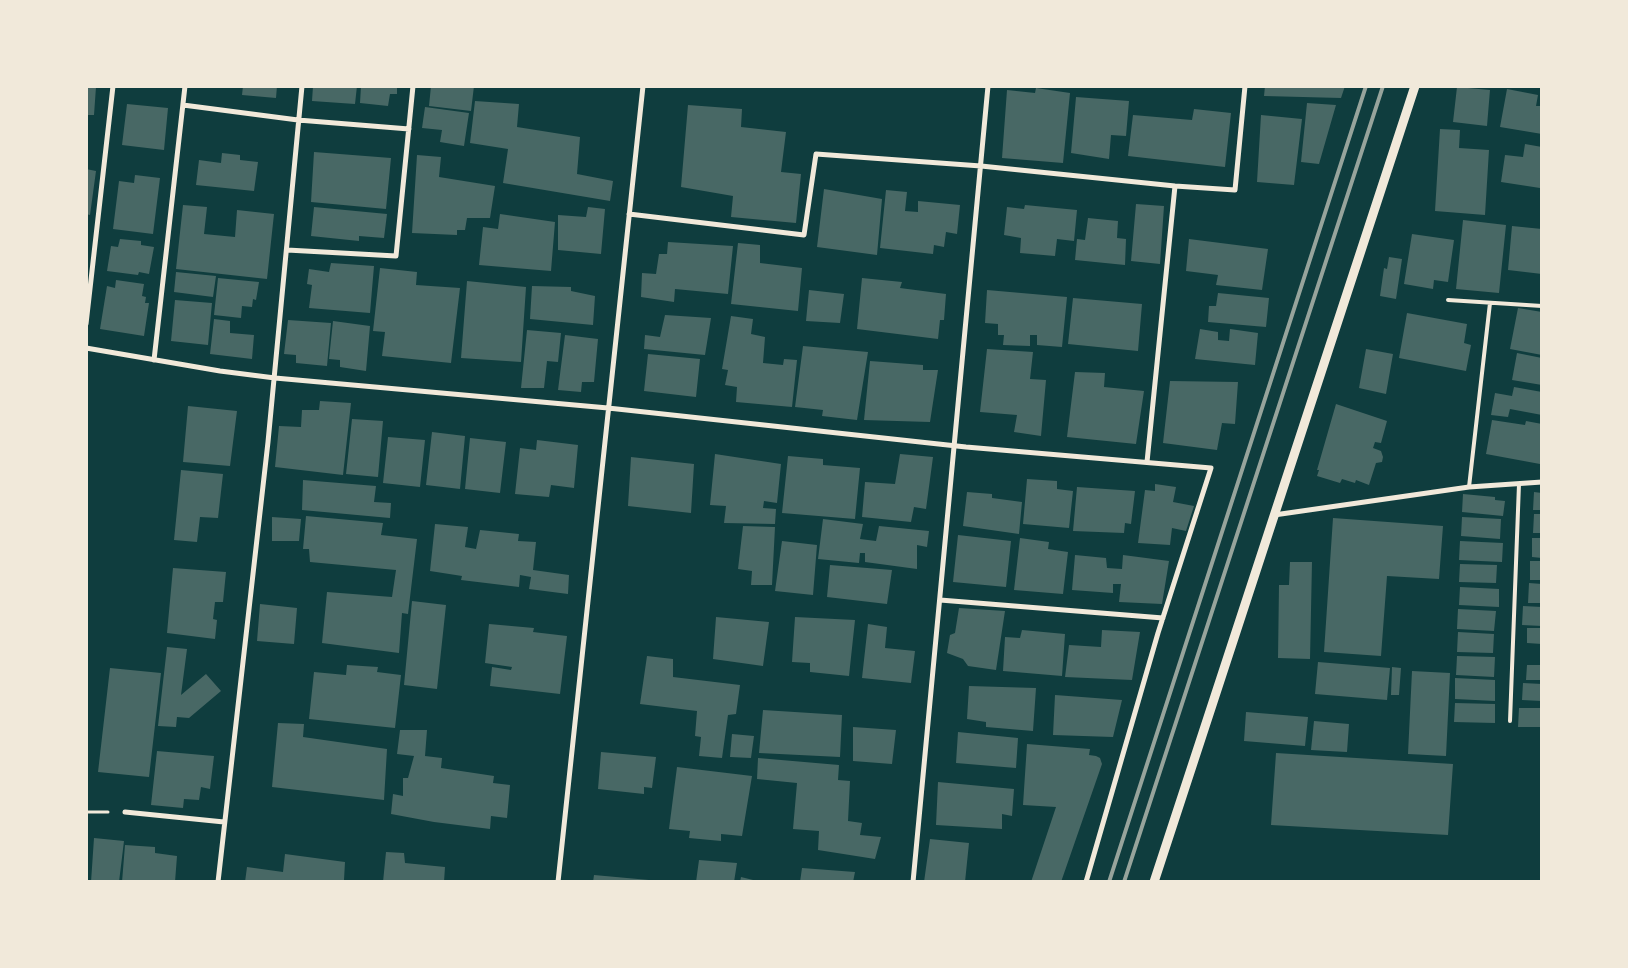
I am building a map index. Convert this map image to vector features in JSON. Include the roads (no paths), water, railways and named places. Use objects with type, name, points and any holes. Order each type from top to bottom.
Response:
[{"type":"street","points":[[86,324],[113,86]]},
{"type":"street","points":[[154,360],[185,86]]},
{"type":"street","points":[[218,882],[275,378],[302,86]]},
{"type":"street","points":[[287,250],[396,256],[413,86]]},
{"type":"street","points":[[558,882],[643,86]]},
{"type":"street","points":[[913,882],[988,86]]},
{"type":"street","points":[[629,214],[804,234],[816,154],[981,166],[1175,186],[1235,190],[1246,86]]},
{"type":"street","points":[[1154,882],[1415,86]]},
{"type":"street","points":[[183,105],[298,120],[409,129]]},
{"type":"street","points":[[1147,462],[1175,186]]},
{"type":"street","points":[[86,348],[220,371],[275,378],[608,408],[955,445],[1211,468],[1163,618],[1086,882]]},
{"type":"street","points":[[1274,515],[1469,487],[1542,482]]},
{"type":"street","points":[[940,600],[1163,618]]},
{"type":"street","points":[[125,812],[224,822]]},
{"type":"lane","points":[[1448,300],[1542,306]]},
{"type":"lane","points":[[1469,487],[1490,303]]},
{"type":"lane","points":[[1510,721],[1519,484]]},
{"type":"railway","points":[[1109,882],[1366,86]]},
{"type":"railway","points":[[1124,882],[1383,86]]}]
